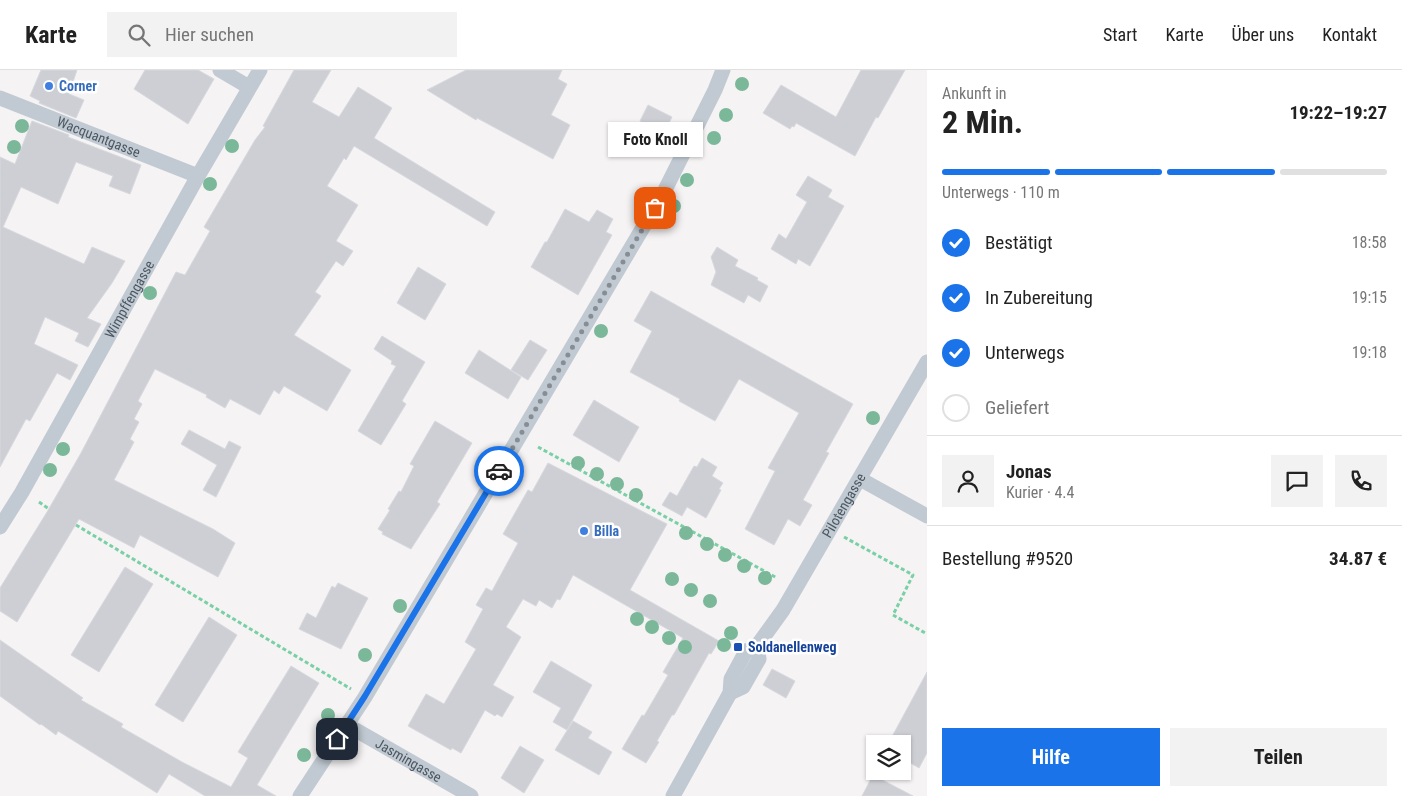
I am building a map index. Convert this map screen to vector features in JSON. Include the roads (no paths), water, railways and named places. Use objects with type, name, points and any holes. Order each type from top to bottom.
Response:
[{"type":"street","points":[[220,70],[249,87]]},
{"type":"street","name":"Wimpffengasse","points":[[0,527],[22,492],[198,176],[260,70]]},
{"type":"street","points":[[300,796],[365,696],[664,192],[715,90],[723,70]]},
{"type":"street","name":"Wacquantgasse","points":[[0,98],[198,176]]},
{"type":"street","name":"Pilotengasse","points":[[673,796],[730,693],[731,679],[746,651],[757,646],[783,610],[927,362]]},
{"type":"street","points":[[860,479],[927,516]]},
{"type":"street","name":"Jasmingasse","points":[[346,725],[471,796]]},
{"type":"place","name":"Corner","points":[[49,86]]},
{"type":"place","name":"Foto Knoll","points":[[655,208]]},
{"type":"place","name":"Billa","points":[[584,531]]},
{"type":"place","name":"Soldanellenweg","points":[[738,647]]}]
